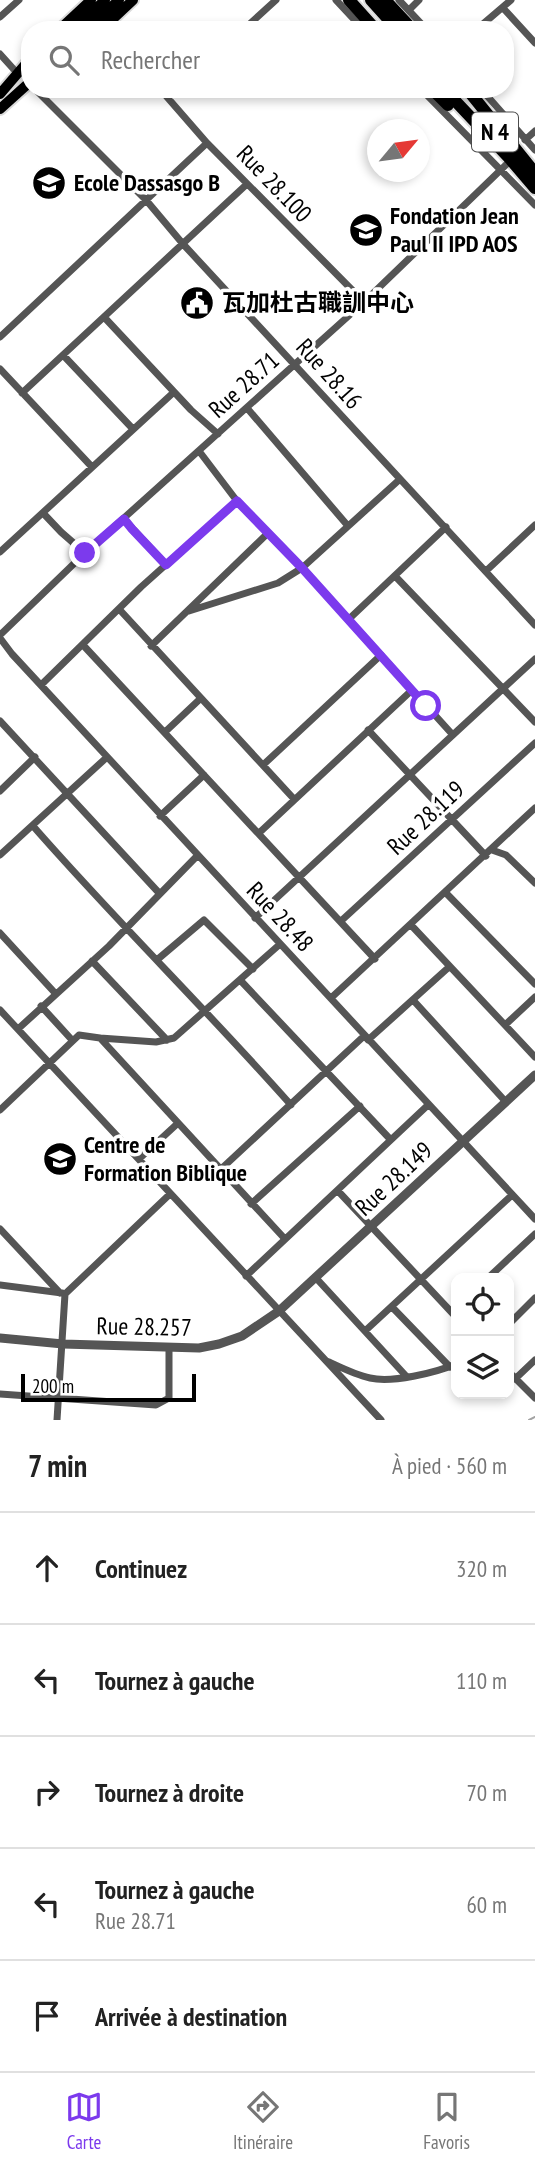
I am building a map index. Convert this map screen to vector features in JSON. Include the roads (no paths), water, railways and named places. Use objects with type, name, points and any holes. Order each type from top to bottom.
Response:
[{"type":"highway","points":[[349,0],[368,21]]},
{"type":"highway","points":[[359,0],[377,6],[400,21]]},
{"type":"highway","points":[[377,6],[390,21]]},
{"type":"highway","points":[[441,98],[480,136],[512,160]]},
{"type":"highway","name":"N 4","points":[[453,98],[535,188]]},
{"type":"highway","name":"N 4","points":[[463,98],[535,174]]},
{"type":"highway","points":[[474,98],[535,174]]},
{"type":"main road","points":[[69,21],[91,0]]},
{"type":"main road","points":[[83,21],[105,0]]},
{"type":"main road","points":[[96,21],[119,0]]},
{"type":"main road","points":[[111,21],[133,0]]},
{"type":"main road","points":[[0,95],[21,83]]},
{"type":"main road","points":[[0,110],[21,86]]},
{"type":"street","points":[[253,21],[276,0]]},
{"type":"street","points":[[335,0],[355,21]]},
{"type":"street","points":[[399,0],[419,21]]},
{"type":"street","points":[[409,10],[419,0]]},
{"type":"street","points":[[487,21],[511,0]]},
{"type":"street","points":[[0,17],[17,1]]},
{"type":"street","points":[[503,8],[535,43]]},
{"type":"street","name":"Rue 28.16","points":[[0,54],[21,75]]},
{"type":"street","points":[[0,85],[21,81]]},
{"type":"street","name":"Rue 28.16","points":[[44,98],[146,200],[399,480],[446,527],[535,625]]},
{"type":"street","name":"Rue 28.100","points":[[168,98],[247,184],[364,302]]},
{"type":"street","points":[[430,98],[535,205]]},
{"type":"street","points":[[489,98],[535,150]]},
{"type":"street","points":[[525,140],[535,131]]},
{"type":"street","points":[[0,337],[208,143]]},
{"type":"street","name":"Rue 28.71","points":[[0,636],[85,553],[364,302],[512,160]]},
{"type":"street","points":[[22,393],[247,184]]},
{"type":"street","points":[[104,317],[174,392],[218,434]]},
{"type":"street","points":[[63,355],[132,428]]},
{"type":"street","points":[[0,369],[92,467]]},
{"type":"street","points":[[0,552],[174,392]]},
{"type":"street","points":[[247,408],[348,526]]},
{"type":"street","points":[[199,451],[237,501],[302,568],[452,734]]},
{"type":"street","points":[[189,611],[267,588],[302,568],[399,480]]},
{"type":"street","points":[[41,685],[237,501]]},
{"type":"street","points":[[43,513],[85,553]]},
{"type":"street","points":[[124,519],[166,565]]},
{"type":"street","points":[[486,571],[535,525]]},
{"type":"street","points":[[349,619],[446,527]]},
{"type":"street","points":[[151,646],[268,533]]},
{"type":"street","points":[[395,576],[535,723]]},
{"type":"street","points":[[119,609],[295,799]]},
{"type":"street","name":"Rue 28.48","points":[[0,636],[12,654],[106,758],[535,1219]]},
{"type":"street","points":[[83,645],[375,959]]},
{"type":"street","points":[[263,765],[381,654]]},
{"type":"street","points":[[255,918],[535,659]]},
{"type":"street","points":[[259,833],[412,690]]},
{"type":"street","points":[[165,732],[200,699]]},
{"type":"street","points":[[0,721],[160,894]]},
{"type":"street","points":[[368,730],[452,820],[489,853],[506,855],[535,883]]},
{"type":"street","name":"Rue 28.119","points":[[341,921],[535,743]]},
{"type":"street","points":[[0,791],[34,757]]},
{"type":"street","points":[[0,855],[106,758]]},
{"type":"street","points":[[160,816],[204,775]]},
{"type":"street","points":[[331,998],[535,808]]},
{"type":"street","points":[[33,826],[291,1104]]},
{"type":"street","points":[[18,1029],[92,961],[197,856]]},
{"type":"street","points":[[446,893],[535,984]]},
{"type":"street","points":[[158,959],[204,920],[253,969]]},
{"type":"street","points":[[411,925],[535,1057]]},
{"type":"street","points":[[0,933],[55,993]]},
{"type":"street","points":[[0,1110],[72,1040],[83,1035],[135,1041],[167,1040],[177,1036],[279,945]]},
{"type":"street","points":[[92,961],[167,1040]]},
{"type":"street","points":[[220,1171],[327,1071],[449,967]]},
{"type":"street","points":[[241,981],[390,1139]]},
{"type":"street","points":[[505,1025],[535,997]]},
{"type":"street","points":[[413,1000],[506,1102]]},
{"type":"street","points":[[41,1006],[72,1040]]},
{"type":"street","points":[[0,1010],[381,1420]]},
{"type":"street","points":[[100,1038],[285,1239]]},
{"type":"street","name":"Rue 28.149","points":[[279,1311],[535,1075]]},
{"type":"street","points":[[246,1276],[428,1105]]},
{"type":"street","points":[[251,1204],[360,1106]]},
{"type":"street","points":[[139,1159],[177,1124]]},
{"type":"street","points":[[338,1191],[451,1308]]},
{"type":"street","points":[[0,1285],[63,1293],[170,1195]]},
{"type":"street","points":[[365,1331],[512,1195]]},
{"type":"street","points":[[0,1229],[63,1293],[63,1344],[57,1420]]},
{"type":"street","points":[[493,1273],[535,1234]]},
{"type":"street","points":[[316,1278],[407,1377]]},
{"type":"street","points":[[514,1319],[535,1298]]},
{"type":"street","points":[[393,1307],[451,1364]]},
{"type":"street","name":"Rue 28.257","points":[[0,1338],[63,1344],[199,1348],[232,1340],[279,1311]]},
{"type":"street","points":[[0,1394],[156,1405],[169,1398],[169,1348]]},
{"type":"street","points":[[324,1359],[379,1380],[407,1377],[451,1366]]},
{"type":"street","points":[[535,1360],[515,1378],[535,1398]]},
{"type":"waterway","points":[[529,1420],[535,1417]]},
{"type":"place","name":"Ecole Dassasgo B","points":[[49,183]]},
{"type":"place","name":"Fondation Jean Paul II IPD AOS","points":[[366,230]]},
{"type":"place","name":"瓦加杜古職訓中心","points":[[197,303]]},
{"type":"place","name":"Centre de Formation Biblique","points":[[60,1159]]}]
